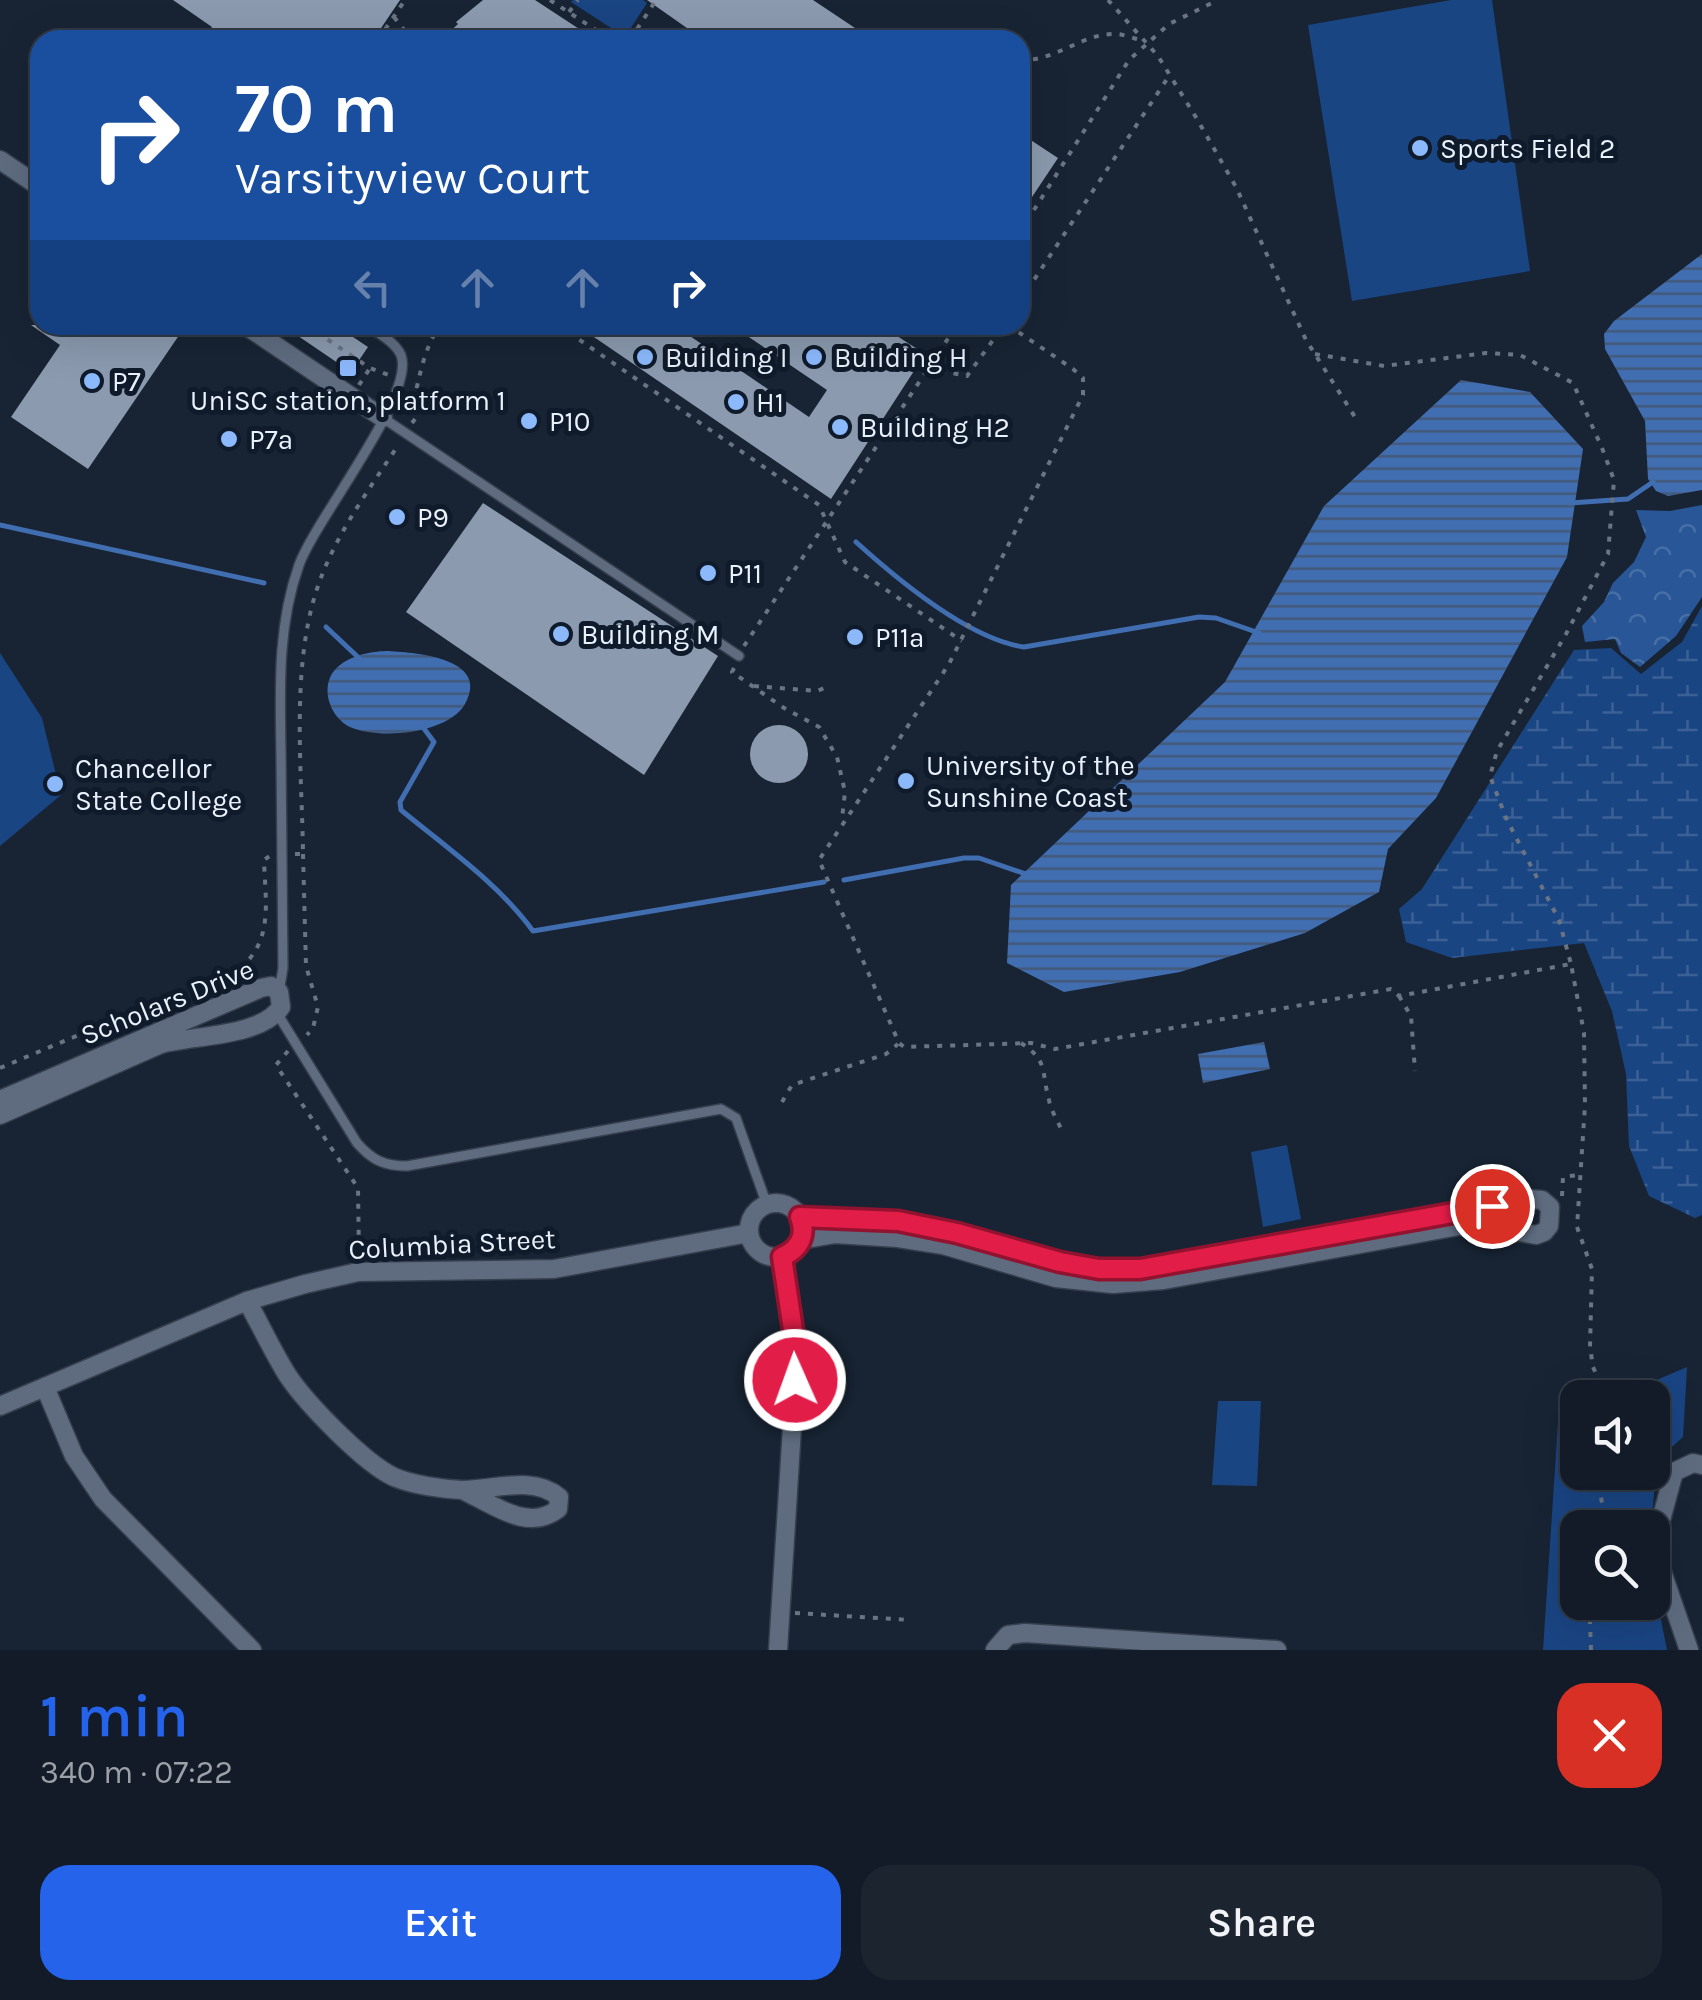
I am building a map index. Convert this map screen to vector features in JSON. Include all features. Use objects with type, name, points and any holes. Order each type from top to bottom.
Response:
[{"type":"street","points":[[0,160],[30,180]]},
{"type":"street","points":[[261,335],[382,418]]},
{"type":"street","name":"Scholars Drive","points":[[0,1100],[260,988],[271,986],[279,992],[278,1013],[238,1030],[160,1044],[0,1115]]},
{"type":"street","points":[[800,1217],[802,1240],[782,1257],[760,1252],[748,1233],[753,1216],[767,1204],[786,1205],[800,1217],[898,1221],[957,1233],[1058,1270]]},
{"type":"street","points":[[802,1240],[835,1234],[898,1238],[1113,1284],[1164,1280],[1267,1254],[1458,1219]]},
{"type":"street","name":"Columbia Street","points":[[0,1406],[247,1301],[358,1272],[554,1269],[748,1233]]},
{"type":"street","points":[[778,1650],[795,1362],[782,1257]]},
{"type":"street","points":[[247,1301],[288,1376],[344,1438],[394,1477],[462,1490]]},
{"type":"street","points":[[45,1387],[74,1456],[103,1499],[252,1650]]},
{"type":"street","points":[[1689,1650],[1660,1566],[1661,1520],[1674,1472],[1693,1463],[1702,1465]]},
{"type":"street","points":[[995,1650],[1006,1637],[1025,1633],[1277,1650]]},
{"type":"lane","points":[[279,992],[283,968],[281,646],[291,588],[310,538],[382,418],[402,376],[401,356],[382,335]]},
{"type":"lane","points":[[382,418],[739,656]]},
{"type":"lane","points":[[278,1013],[357,1143],[386,1166],[407,1166],[722,1108],[736,1118],[767,1204]]},
{"type":"path","points":[[385,30],[405,0]]},
{"type":"path","points":[[550,0],[596,30]]},
{"type":"path","points":[[569,12],[578,0]]},
{"type":"path","points":[[636,30],[656,0]]},
{"type":"path","points":[[1108,0],[1170,74],[1236,188],[1315,354],[1354,417]]},
{"type":"path","points":[[1030,216],[1129,60],[1169,24],[1218,0]]},
{"type":"path","points":[[394,17],[404,30]]},
{"type":"path","points":[[1030,59],[1046,58],[1103,36],[1119,34],[1143,41]]},
{"type":"path","points":[[1030,286],[1170,74]]},
{"type":"path","points":[[321,335],[381,375],[420,378]]},
{"type":"path","points":[[0,1068],[241,968],[254,957],[263,941],[264,860],[270,855],[303,854],[302,672],[316,593],[342,533],[415,418],[410,415],[423,356],[432,337],[429,335]]},
{"type":"path","points":[[572,335],[819,505],[846,562],[962,640]]},
{"type":"path","points":[[842,823],[845,792],[837,756],[819,727],[732,672],[824,522],[950,335]]},
{"type":"path","points":[[928,368],[967,376],[998,335]]},
{"type":"path","points":[[1021,335],[1083,378],[1085,388],[949,664],[819,860],[898,1043],[904,1047],[1021,1043],[1055,1049],[1391,990],[1400,996],[1410,1016],[1416,1071]]},
{"type":"path","points":[[1315,354],[1384,366],[1486,353],[1520,355],[1573,383],[1614,480],[1608,554],[1497,750],[1490,776],[1506,818],[1559,920],[1584,1033],[1585,1105],[1577,1227],[1592,1268],[1590,1347],[1599,1380]]},
{"type":"path","points":[[754,686],[817,691],[827,687]]},
{"type":"path","points":[[1400,996],[1571,964]]},
{"type":"path","points":[[782,1102],[792,1085],[886,1054],[898,1043]]},
{"type":"path","points":[[1021,1043],[1040,1056],[1050,1105],[1062,1132]]},
{"type":"path","points":[[1562,1198],[1563,1177],[1578,1175]]},
{"type":"path","points":[[780,1612],[910,1620]]},
{"type":"path","points":[[1591,1620],[1591,1650]]},
{"type":"green space","name":"Sports Field 2","points":[[1451,0],[1492,0],[1530,271],[1352,301],[1308,25]]},
{"type":"green space","points":[[571,2],[647,3],[630,30],[614,30]]},
{"type":"green space","points":[[1702,505],[1702,597],[1676,636],[1640,667],[1621,653],[1615,639],[1585,642],[1582,626],[1604,602],[1613,583],[1634,562],[1646,537],[1636,510],[1670,511]]},
{"type":"green space","points":[[1702,606],[1702,1215],[1695,1218],[1649,1196],[1629,1146],[1626,1074],[1612,1011],[1584,943],[1452,958],[1406,942],[1399,909],[1422,889],[1574,650],[1611,648],[1641,674],[1682,642]]},
{"type":"green space","points":[[0,653],[42,718],[61,795],[0,846]]},
{"type":"green space","points":[[1287,1145],[1301,1219],[1263,1227],[1251,1152]]},
{"type":"green space","points":[[1687,1367],[1683,1437],[1670,1448],[1670,1380],[1657,1380]]},
{"type":"green space","points":[[1218,1401],[1261,1401],[1257,1486],[1212,1485]]},
{"type":"green space","points":[[1558,1423],[1560,1490],[1654,1490],[1653,1510],[1560,1510],[1560,1620],[1661,1620],[1667,1650],[1543,1650]]},
{"type":"shaded area","points":[[1702,254],[1702,490],[1668,496],[1656,491],[1648,479],[1645,421],[1605,349],[1604,334],[1614,321]]},
{"type":"shaded area","points":[[1461,380],[1530,392],[1583,449],[1567,557],[1436,798],[1388,849],[1379,892],[1305,933],[1180,972],[1064,992],[1007,963],[1011,885],[1225,682],[1324,506]]},
{"type":"shaded area","points":[[386,651],[429,656],[458,667],[468,676],[470,688],[465,704],[444,722],[412,732],[378,733],[347,725],[330,704],[329,680],[351,658]]},
{"type":"shaded area","points":[[1264,1042],[1270,1069],[1203,1083],[1198,1054]]},
{"type":"building","points":[[173,0],[400,0],[380,30],[210,30],[212,27]]},
{"type":"building","points":[[483,0],[535,0],[581,30],[452,30]]},
{"type":"building","points":[[647,0],[813,0],[858,30],[690,30]]},
{"type":"building","points":[[1030,140],[1058,158],[1030,200]]},
{"type":"building","name":"P7","points":[[46,335],[179,335],[88,469],[11,417],[60,345]]},
{"type":"building","points":[[297,335],[350,335],[368,347],[351,372]]},
{"type":"building","points":[[591,335],[688,335],[809,417],[827,390],[746,335],[896,335],[925,354],[831,499]]},
{"type":"building","name":"Building M","points":[[483,503],[718,656],[644,775],[406,612]]},
{"type":"building","points":[[779,725],[799,734],[808,754],[799,774],[779,783],[759,774],[750,754],[759,734]]},
{"type":"waterway","points":[[1570,503],[1628,499],[1653,482]]},
{"type":"waterway","points":[[0,525],[264,583]]},
{"type":"waterway","points":[[856,542],[935,606],[980,633],[1024,647],[1199,617],[1216,618],[1259,633]]},
{"type":"waterway","points":[[326,627],[360,659]]},
{"type":"waterway","points":[[422,726],[434,742],[400,802],[401,810],[488,882],[533,931],[824,882]]},
{"type":"waterway","points":[[844,880],[964,858],[979,858],[1026,874]]},
{"type":"place","name":"Sports Field 2","points":[[1420,148]]},
{"type":"place","name":"Building I","points":[[645,357]]},
{"type":"place","name":"Building H","points":[[814,357]]},
{"type":"place","name":"UniSC station, platform 1","points":[[348,368]]},
{"type":"place","name":"P7","points":[[92,381]]},
{"type":"place","name":"H1","points":[[736,402]]},
{"type":"place","name":"P10","points":[[529,421]]},
{"type":"place","name":"Building H2","points":[[840,427]]},
{"type":"place","name":"P7a","points":[[229,439]]},
{"type":"place","name":"P9","points":[[397,517]]},
{"type":"place","name":"P11","points":[[708,573]]},
{"type":"place","name":"Building M","points":[[561,634]]},
{"type":"place","name":"P11a","points":[[855,637]]},
{"type":"place","name":"University of the Sunshine Coast","points":[[906,781]]},
{"type":"place","name":"Chancellor State College","points":[[55,784]]},
{"type":"route","points":[[795,1380],[795,1343],[782,1257],[802,1240],[800,1217],[898,1221],[1060,1262],[1099,1269],[1140,1269],[1492,1206]]}]
